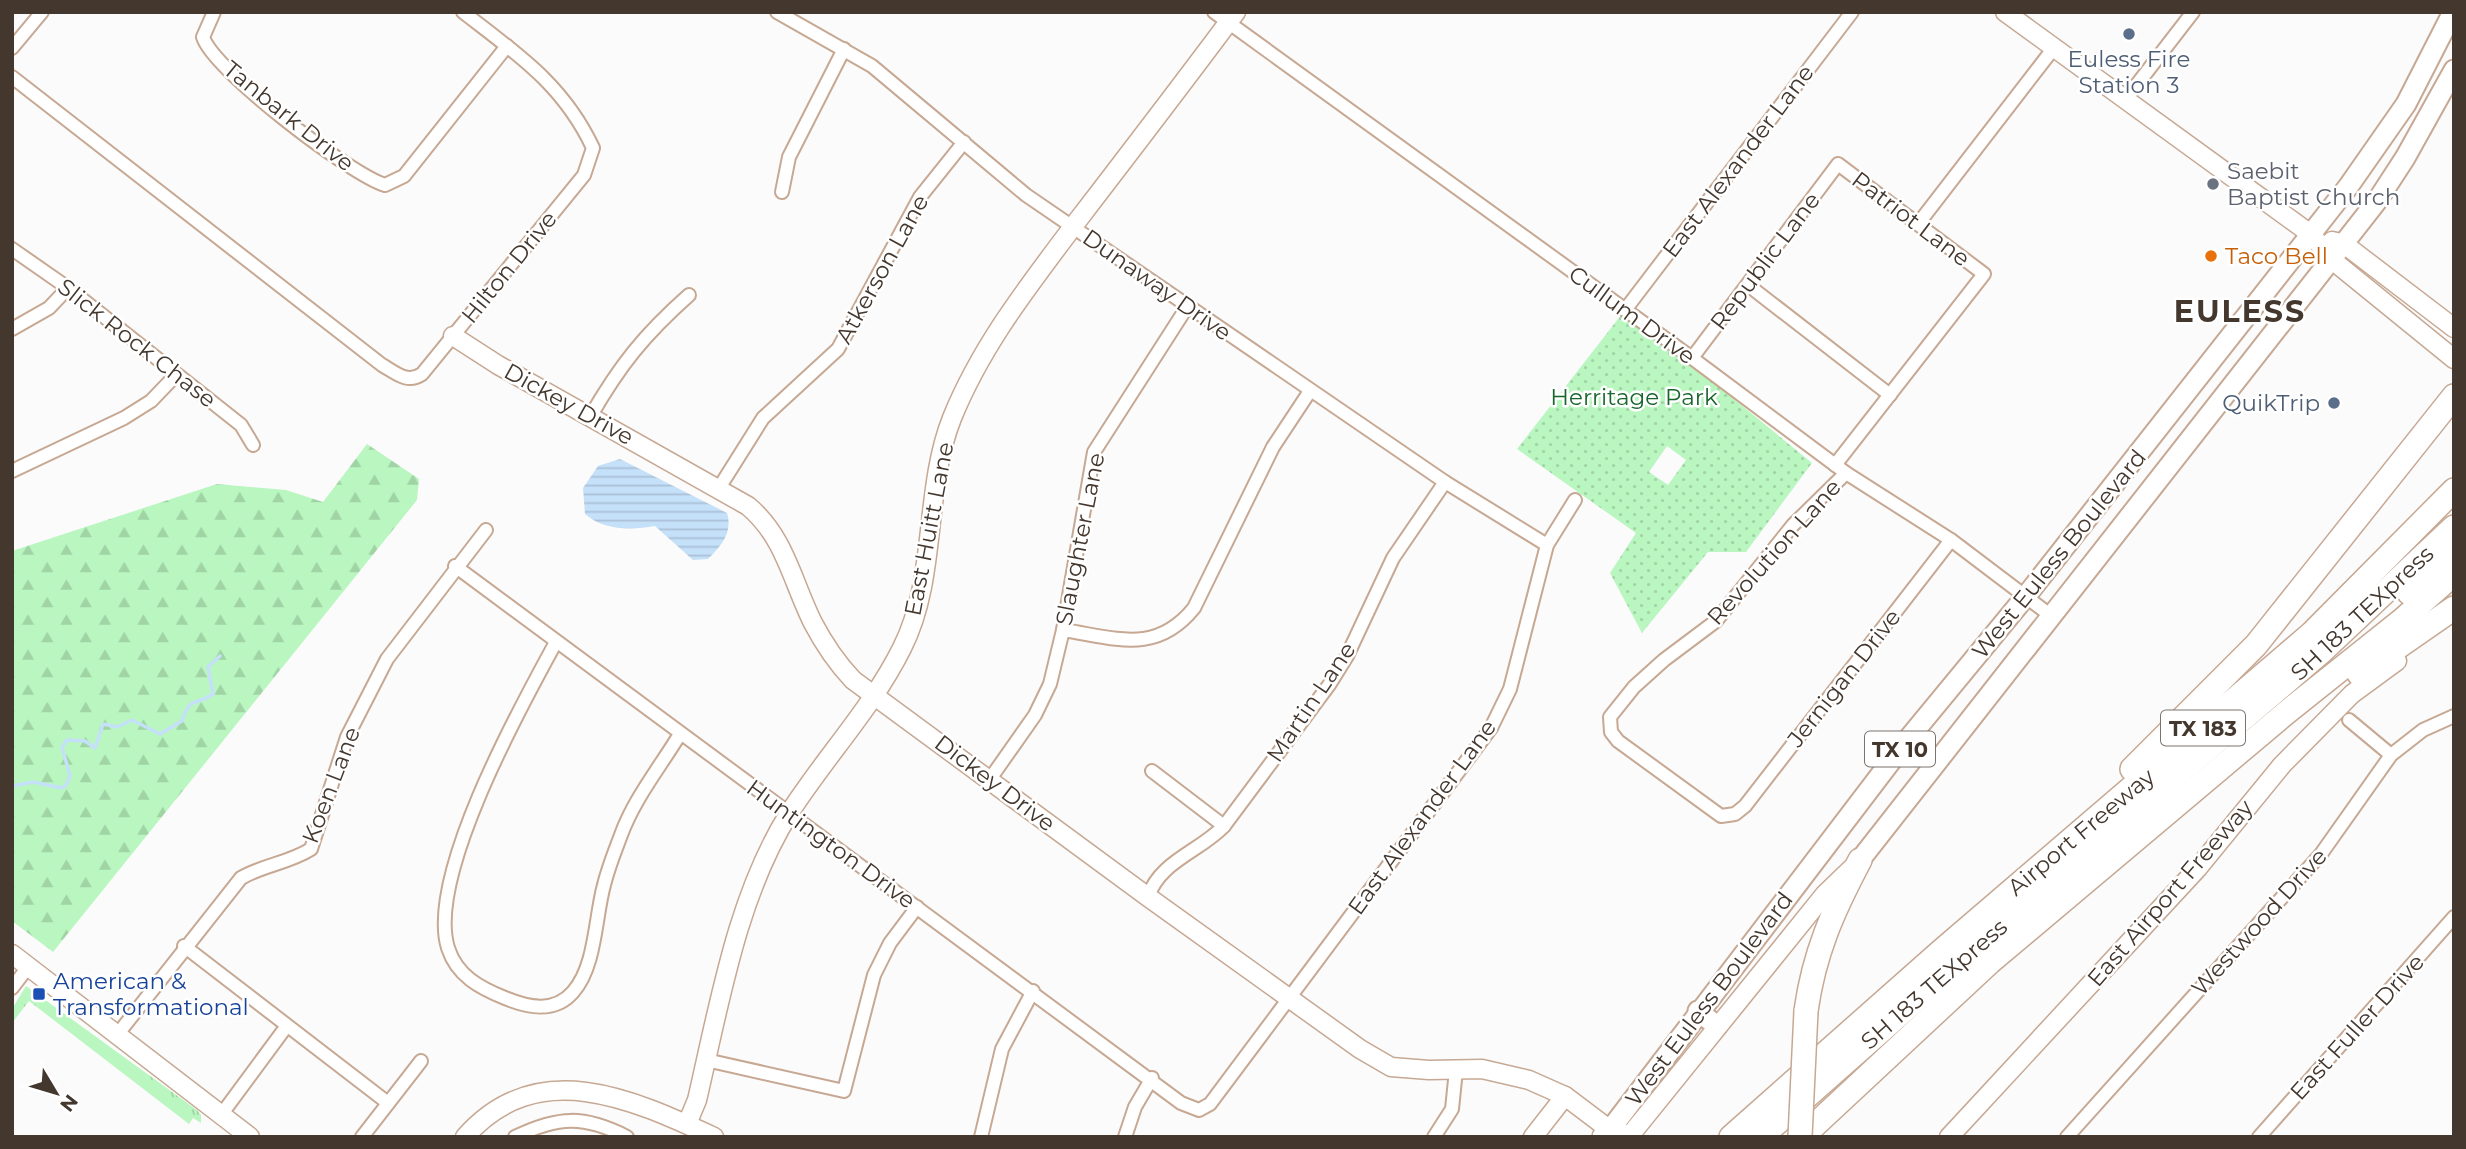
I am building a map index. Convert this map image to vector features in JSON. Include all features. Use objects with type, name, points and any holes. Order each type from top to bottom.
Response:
[{"type":"highway","points":[[1940,952],[1989,898],[2150,754],[2256,645],[2454,396]]},
{"type":"highway","name":"Airport Freeway","points":[[1731,1137],[1940,952],[2312,633],[2406,542],[2454,490]]},
{"type":"highway","name":"SH 183 TEXpress","points":[[1760,1137],[1987,937],[2320,653],[2454,527]]},
{"type":"highway","name":"SH 183 TEXpress","points":[[1783,1137],[1986,956],[2329,665],[2454,551]]},
{"type":"highway","name":"Airport Freeway","points":[[1801,1137],[1990,962],[2454,574]]},
{"type":"highway","points":[[1990,962],[2022,949],[2361,672],[2454,608]]},
{"type":"highway","points":[[1801,1137],[1806,1011],[1812,968],[1827,926],[1860,860]]},
{"type":"main road","name":"West Euless Boulevard","points":[[1607,1133],[1904,744],[2026,596],[2312,235],[2398,116],[2452,17]]},
{"type":"main road","name":"West Euless Boulevard","points":[[1860,860],[2337,251],[2405,158],[2454,70]]},
{"type":"main road","points":[[1698,1011],[1717,1026]]},
{"type":"street","points":[[12,48],[42,12]]},
{"type":"street","name":"Tanbark Drive","points":[[214,12],[204,32],[205,44],[239,82],[352,168],[377,182],[389,184],[404,176],[507,46]]},
{"type":"street","points":[[463,12],[507,46]]},
{"type":"street","name":"Dunaway Drive","points":[[777,12],[844,48],[902,88],[1026,195],[1187,307],[1445,482],[1547,545]]},
{"type":"street","name":"East Alexander Lane","points":[[1625,310],[1852,12]]},
{"type":"street","points":[[2005,12],[2312,235],[2450,324]]},
{"type":"street","points":[[2125,100],[2193,12]]},
{"type":"street","name":"Cullum Drive","points":[[1226,16],[1846,474],[1951,540],[2050,615]]},
{"type":"street","name":"East Huitt Lane","points":[[687,1124],[740,923],[789,813],[876,695],[904,646],[918,605],[938,464],[953,416],[986,345],[1226,16]]},
{"type":"street","name":"Hilton Drive","points":[[12,77],[382,365],[403,377],[415,379],[422,374],[584,175],[593,148],[581,122],[557,89],[507,46]]},
{"type":"street","points":[[782,192],[789,157],[844,48]]},
{"type":"street","points":[[1917,223],[2053,48]]},
{"type":"street","name":"Atkerson Lane","points":[[719,488],[763,418],[838,349],[919,197],[964,142]]},
{"type":"street","name":"Patriot Lane","points":[[1838,164],[1984,274]]},
{"type":"street","name":"Republic Lane","points":[[1692,358],[1838,164]]},
{"type":"street","name":"Slick Rock Chase","points":[[12,249],[68,288],[241,425],[253,445]]},
{"type":"street","points":[[2337,251],[2454,359]]},
{"type":"street","name":"Revolution Lane","points":[[1835,465],[1984,274]]},
{"type":"street","points":[[1748,285],[1890,394]]},
{"type":"street","points":[[12,329],[49,308],[68,288]]},
{"type":"street","points":[[590,417],[619,368],[650,330],[689,295]]},
{"type":"street","name":"Slaughter Lane","points":[[990,779],[1042,702],[1051,684],[1094,452],[1187,307]]},
{"type":"street","name":"Dickey Drive","points":[[453,336],[748,506],[774,533],[812,620],[833,658],[853,680],[1148,898],[1360,1049],[1391,1067],[1504,1072],[1565,1096],[1607,1133]]},
{"type":"street","points":[[12,471],[124,418],[151,401],[176,374]]},
{"type":"street","points":[[1063,630],[1125,639],[1150,638],[1161,636],[1185,620],[1194,608],[1273,447],[1310,391]]},
{"type":"street","points":[[2432,423],[2454,409]]},
{"type":"street","name":"Revolution Lane","points":[[1735,814],[1721,816],[1618,741],[1611,732],[1610,717],[1634,687],[1664,660],[1716,621],[1793,525],[1846,474]]},
{"type":"street","name":"Martin Lane","points":[[1148,898],[1158,876],[1175,861],[1210,841],[1224,826],[1329,685],[1347,656],[1392,558],[1445,482]]},
{"type":"street","name":"East Alexander Lane","points":[[1210,1104],[1491,728],[1510,689],[1547,545],[1575,500]]},
{"type":"street","name":"Koen Lane","points":[[117,1035],[184,946],[241,878],[260,867],[296,859],[311,849],[347,737],[387,659],[486,530]]},
{"type":"street","name":"Jernigan Drive","points":[[1735,814],[1745,806],[1951,540]]},
{"type":"street","name":"Huntington Drive","points":[[456,566],[1191,1109],[1199,1110],[1210,1104]]},
{"type":"street","name":"East Airport Freeway","points":[[1956,1135],[2197,869],[2282,765],[2352,694],[2454,617]]},
{"type":"street","points":[[556,642],[488,772],[461,848],[448,899],[444,928],[448,949],[469,980],[485,989],[542,1008],[557,1005],[579,984],[604,884],[621,833],[628,816],[680,734]]},
{"type":"street","name":"Westwood Drive","points":[[2067,1137],[2321,854],[2391,755],[2423,730],[2454,716]]},
{"type":"street","points":[[2349,720],[2391,755]]},
{"type":"street","points":[[1152,771],[1224,826]]},
{"type":"street","name":"West Euless Boulevard","points":[[1607,1133],[1622,1135],[1636,1129],[1825,894],[1860,860]]},
{"type":"street","points":[[706,1060],[844,1091],[874,975],[890,943],[917,907]]},
{"type":"street","name":"East Fuller Drive","points":[[2259,1137],[2454,917]]},
{"type":"street","points":[[184,946],[388,1103]]},
{"type":"street","points":[[12,988],[17,960],[250,1137]]},
{"type":"street","points":[[981,1137],[1002,1049],[1033,991]]},
{"type":"street","points":[[221,1115],[286,1027]]},
{"type":"street","points":[[362,1137],[422,1061]]},
{"type":"street","points":[[1433,1137],[1452,1109],[1456,1070]]},
{"type":"street","points":[[1125,1137],[1135,1107],[1152,1078]]},
{"type":"street","points":[[465,1137],[502,1107],[545,1091],[565,1089],[620,1098],[714,1137]]},
{"type":"street","points":[[1533,1137],[1565,1096]]},
{"type":"street","points":[[515,1137],[539,1125],[569,1119],[587,1122],[627,1137]]},
{"type":"green space","name":"Herritage Park","points":[[1625,310],[1812,463],[1746,552],[1708,552],[1642,633],[1610,573],[1636,533],[1517,449]],"holes":[[[1667,446],[1686,460],[1668,485],[1649,472]]]},
{"type":"green space","points":[[367,444],[419,479],[417,500],[53,952],[12,921],[12,551],[217,484],[286,490],[323,502]]},
{"type":"green space","points":[[26,986],[197,1110],[201,1115],[201,1123],[193,1118],[189,1124],[29,1001],[12,1023],[12,1009]]},
{"type":"water","points":[[620,459],[727,513],[727,533],[708,559],[693,560],[655,526],[618,528],[601,524],[585,514],[583,488],[598,466]]},
{"type":"waterway","points":[[12,786],[33,782],[62,788],[70,776],[62,747],[67,740],[85,741],[95,748],[103,724],[117,727],[132,720],[160,734],[182,721],[191,704],[213,694],[208,667],[220,656]]},
{"type":"place","name":"Euless Fire Station 3","points":[[2129,34]]},
{"type":"place","name":"Saebit Baptist Church","points":[[2213,184]]},
{"type":"place","name":"Taco Bell","points":[[2211,256]]},
{"type":"place","name":"QuikTrip","points":[[2334,403]]},
{"type":"place","name":"American & Transformational","points":[[39,994]]},
{"type":"district","name":"EULESS","points":[[2240,311]]}]
